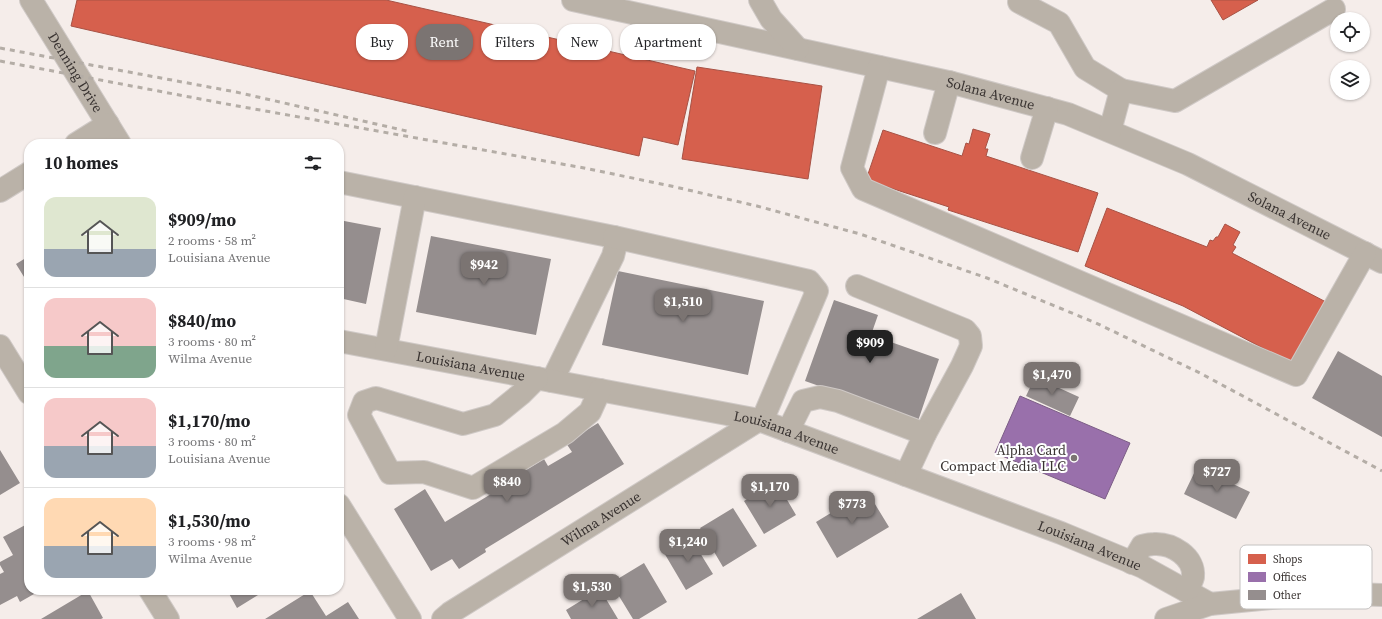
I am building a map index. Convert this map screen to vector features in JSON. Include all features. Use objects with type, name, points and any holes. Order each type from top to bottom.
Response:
[{"type":"street","name":"Denning Drive","points":[[31,0],[117,139]]},
{"type":"street","name":"Solana Avenue","points":[[573,0],[619,4],[798,50],[950,82],[1068,114],[1188,164],[1373,258]]},
{"type":"street","points":[[760,0],[771,20],[798,50]]},
{"type":"street","points":[[1019,2],[1059,23],[1085,68],[1121,90],[1175,101],[1334,9]]},
{"type":"street","points":[[879,67],[852,168],[863,189],[1296,375],[1373,258]]},
{"type":"street","points":[[936,134],[950,82]]},
{"type":"street","points":[[1110,131],[1121,90]]},
{"type":"street","points":[[1032,158],[1047,108]]},
{"type":"street","points":[[84,139],[108,124]]},
{"type":"street","points":[[0,191],[24,176]]},
{"type":"street","points":[[344,183],[614,237],[809,281],[817,291],[760,420]]},
{"type":"street","points":[[386,350],[415,197]]},
{"type":"street","points":[[600,390],[590,412],[565,433],[473,488],[424,472],[390,473],[359,414],[364,402],[376,398],[464,424],[495,415],[521,394],[545,379],[613,256],[616,244],[614,237]]},
{"type":"street","points":[[857,286],[965,330],[970,336],[971,346],[962,366],[925,434],[906,475]]},
{"type":"street","name":"Louisiana Avenue","points":[[344,342],[760,420],[1061,533],[1132,563],[1187,591],[1215,611]]},
{"type":"street","points":[[0,346],[24,385]]},
{"type":"street","points":[[788,431],[802,401],[820,398],[838,401],[925,434]]},
{"type":"street","name":"Wilma Avenue","points":[[443,619],[450,613],[760,420]]},
{"type":"street","points":[[344,513],[410,619]]},
{"type":"street","points":[[1132,563],[1142,546],[1155,544],[1170,546],[1190,561],[1193,577],[1187,591]]},
{"type":"street","points":[[153,595],[168,619]]},
{"type":"street","points":[[1372,595],[1382,595]]},
{"type":"street","points":[[1166,619],[1240,607]]},
{"type":"building: Shops","points":[[77,0],[386,0],[490,24],[481,24],[481,60],[549,60],[549,37],[557,39],[557,60],[612,60],[612,52],[620,54],[620,60],[647,60],[695,71],[678,145],[643,137],[639,156],[71,26]]},
{"type":"building: Shops","points":[[1211,0],[1258,0],[1223,20]]},
{"type":"building: Shops","points":[[697,67],[822,86],[808,179],[682,159]]},
{"type":"building: Shops","points":[[973,129],[990,134],[985,149],[988,149],[986,156],[1098,193],[1078,252],[948,210],[949,207],[866,180],[883,130],[962,156],[966,143],[969,144]]},
{"type":"building: Shops","points":[[1107,208],[1207,247],[1210,240],[1213,241],[1216,237],[1218,237],[1225,224],[1240,232],[1233,245],[1236,247],[1232,253],[1326,302],[1293,364],[1183,306],[1085,266]]},
{"type":"building: Offices","points":[[1020,396],[1130,443],[1105,499],[995,453]]},
{"type":"building: Other","points":[[344,221],[381,228],[366,304],[344,299]]},
{"type":"building: Other","points":[[431,236],[551,259],[536,335],[416,312]]},
{"type":"building: Other","points":[[24,259],[24,277],[16,264]]},
{"type":"building: Other","points":[[618,271],[764,301],[748,375],[602,345]]},
{"type":"building: Other","points":[[834,300],[878,315],[871,335],[939,359],[918,421],[805,381]]},
{"type":"building: Other","points":[[1338,351],[1382,376],[1382,437],[1312,398]]},
{"type":"building: Other","points":[[1035,377],[1079,397],[1070,416],[1026,396]]},
{"type":"building: Other","points":[[598,423],[624,464],[485,549],[486,552],[459,569],[452,559],[431,571],[394,509],[425,489],[445,522],[514,480],[513,478],[544,459],[548,466],[572,452],[566,443]]},
{"type":"building: Other","points":[[0,450],[20,483],[0,495]]},
{"type":"building: Other","points":[[1197,467],[1250,492],[1236,519],[1184,494]]},
{"type":"building: Other","points":[[776,481],[796,515],[764,534],[744,501]]},
{"type":"building: Other","points":[[867,491],[889,527],[837,558],[816,522]]},
{"type":"building: Other","points":[[733,508],[757,546],[723,567],[700,528]]},
{"type":"building: Other","points":[[24,526],[24,595],[32,595],[20,602],[17,596],[0,605],[0,574],[4,572],[0,562],[13,555],[3,537]]},
{"type":"building: Other","points":[[689,535],[713,574],[686,590],[663,551]]},
{"type":"building: Other","points":[[644,563],[667,602],[639,619],[633,619],[611,583]]},
{"type":"building: Other","points":[[600,589],[618,619],[571,619],[566,610]]},
{"type":"building: Other","points":[[961,593],[976,619],[917,619]]},
{"type":"building: Other","points":[[81,595],[90,595],[103,618],[101,619],[41,619]]},
{"type":"building: Other","points":[[230,595],[258,595],[237,608]]},
{"type":"building: Other","points":[[304,595],[313,595],[326,616],[348,602],[359,619],[265,619]]},
{"type":"railway","points":[[0,48],[236,92],[411,132]]},
{"type":"railway","points":[[0,61],[232,105],[584,168],[757,206],[860,234],[987,278],[1096,323],[1200,373],[1382,471]]},
{"type":"place","name":"Alpha Card Compact Media LLC","points":[[1074,458]]}]
